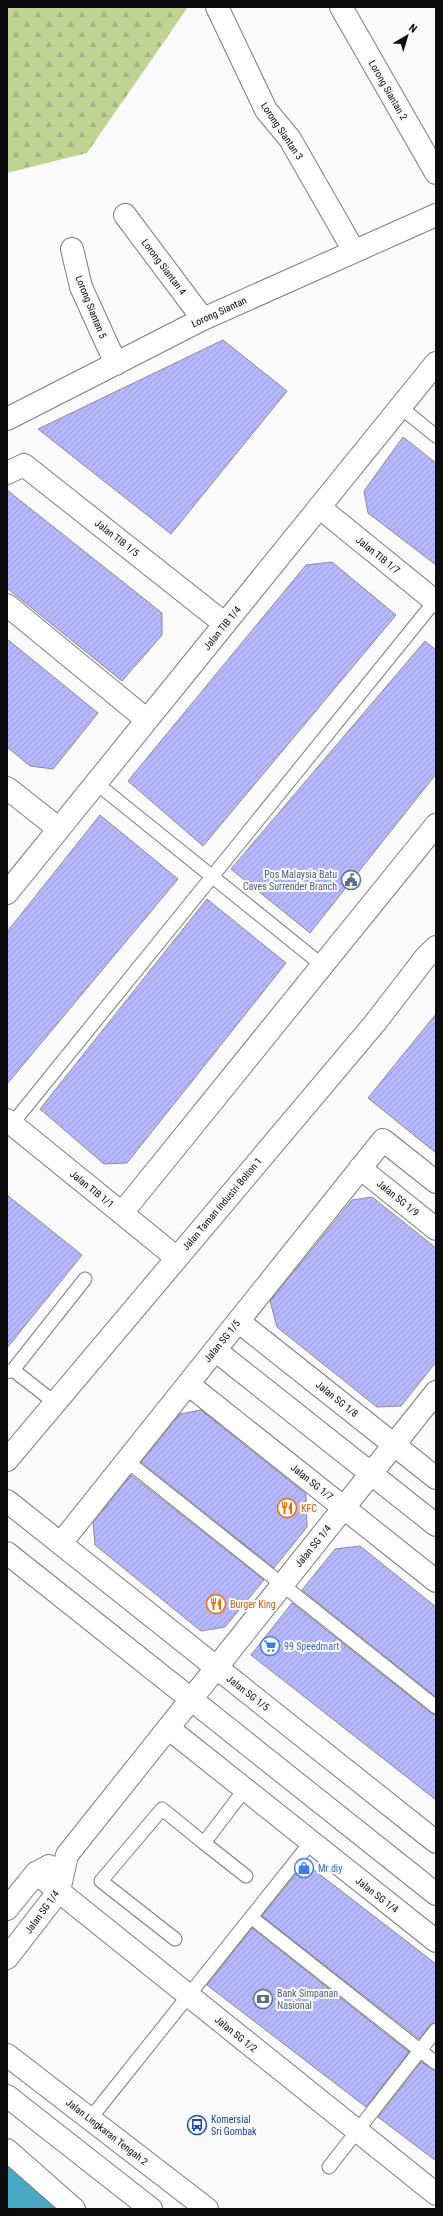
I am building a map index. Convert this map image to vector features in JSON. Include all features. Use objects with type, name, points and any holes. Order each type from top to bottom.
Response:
[{"type":"main road","name":"Lorong Siantan 3","points":[[217,7],[266,110],[290,140],[354,251]]},
{"type":"main road","name":"Lorong Siantan 2","points":[[341,7],[436,173]]},
{"type":"main road","name":"Lorong Siantan 4","points":[[125,215],[203,319]]},
{"type":"main road","name":"Lorong Siantan","points":[[7,418],[203,319],[436,215]]},
{"type":"main road","name":"Lorong Siantan 5","points":[[72,249],[81,287],[116,364]]},
{"type":"main road","name":"Jalan TIB 1/4","points":[[7,893],[436,363]]},
{"type":"main road","name":"Jalan TIB 1/5","points":[[7,473],[24,465],[225,624]]},
{"type":"main road","name":"Jalan TIB 1/7","points":[[319,507],[435,602]]},
{"type":"main road","points":[[7,605],[147,720]]},
{"type":"main road","points":[[7,788],[59,829]]},
{"type":"main road","points":[[122,1213],[436,825]]},
{"type":"main road","name":"Jalan Taman Industri Bolton 1","points":[[7,1460],[54,1402],[370,1029],[425,958],[436,947]]},
{"type":"main road","name":"Jalan TIB 1/1","points":[[9,1122],[177,1258]]},
{"type":"main road","name":"Jalan SG 1/5","points":[[61,1543],[383,1140],[436,1182]]},
{"type":"main road","name":"Jalan SG 1/9","points":[[360,1168],[436,1229]]},
{"type":"main road","name":"Jalan SG 1/8","points":[[238,1321],[436,1478]]},
{"type":"main road","points":[[215,1350],[436,1525]]},
{"type":"main road","name":"Jalan SG 1/7","points":[[188,1384],[436,1581]]},
{"type":"main road","name":"Jalan SG 1/4","points":[[7,1958],[59,1891],[67,1855],[436,1392]]},
{"type":"main road","name":"Jalan SG 1/5","points":[[7,1501],[436,1842]]},
{"type":"main road","points":[[7,1553],[436,1894]]},
{"type":"main road","name":"Jalan SG 1/4","points":[[168,1728],[436,1942]]},
{"type":"main road","points":[[7,1909],[36,1873],[67,1855]]},
{"type":"main road","name":"Jalan SG 1/2","points":[[36,1873],[436,2194]]},
{"type":"main road","name":"Jalan Lingkaran Tengah 2","points":[[7,2055],[207,2209]]},
{"type":"main road","points":[[7,2096],[152,2209]]},
{"type":"main road","points":[[7,2112],[52,2132]]},
{"type":"main road","points":[[7,2150],[74,2209]]},
{"type":"lane","points":[[400,407],[436,436]]},
{"type":"lane","points":[[9,1122],[435,602]]},
{"type":"lane","points":[[96,783],[322,965]]},
{"type":"lane","points":[[54,1402],[10,1371],[84,1279]]},
{"type":"lane","points":[[127,1461],[436,1707]]},
{"type":"lane","points":[[204,1843],[245,1789]]},
{"type":"lane","points":[[175,1939],[102,1881],[162,1809],[246,1876]]},
{"type":"lane","points":[[90,2119],[311,1842]]},
{"type":"lane","points":[[251,1917],[436,2063]]},
{"type":"lane","points":[[329,2167],[436,2030]]},
{"type":"green space","points":[[7,7],[188,7],[87,153],[7,173]]},
{"type":"building","points":[[223,340],[287,391],[171,534],[38,429]]},
{"type":"building","points":[[403,437],[436,463],[436,565],[368,513],[364,491]]},
{"type":"building","points":[[7,490],[162,613],[162,635],[122,681],[7,588]]},
{"type":"building","points":[[332,562],[396,615],[203,846],[128,781],[306,565]]},
{"type":"building","points":[[7,639],[98,713],[53,769],[30,766],[7,747]]},
{"type":"building","points":[[425,641],[436,650],[436,774],[310,933],[231,869]]},
{"type":"building","points":[[100,815],[178,879],[7,1084],[7,932]]},
{"type":"building","points":[[207,899],[286,963],[127,1163],[104,1164],[40,1109]]},
{"type":"building","points":[[436,1014],[436,1153],[368,1098]]},
{"type":"building","points":[[7,1195],[82,1255],[7,1348]]},
{"type":"building","points":[[372,1197],[436,1248],[436,1362],[401,1406],[377,1407],[277,1327],[270,1301],[352,1200]]},
{"type":"building","points":[[201,1410],[306,1494],[307,1527],[274,1568],[141,1462],[180,1414]]},
{"type":"building","points":[[131,1475],[264,1580],[225,1627],[201,1631],[95,1545],[93,1523]]},
{"type":"building","points":[[360,1546],[436,1607],[436,1697],[302,1590],[335,1549]]},
{"type":"building","points":[[292,1603],[431,1713],[436,1715],[436,1800],[251,1655]]},
{"type":"building","points":[[305,1863],[436,1964],[436,2022],[430,2025],[419,2039],[262,1916]]},
{"type":"building","points":[[252,1928],[409,2052],[366,2107],[207,1985]]},
{"type":"building","points":[[421,2062],[436,2071],[436,2161],[378,2117]]},
{"type":"waterway","points":[[7,2183],[40,2209]]},
{"type":"place","name":"Pos Malaysia Batu Caves Surrender Branch","points":[[351,880]]},
{"type":"place","name":"KFC","points":[[287,1508]]},
{"type":"place","name":"Burger King","points":[[216,1604]]},
{"type":"place","name":"99 Speedmart","points":[[270,1646]]},
{"type":"place","name":"Mr diy","points":[[304,1868]]},
{"type":"place","name":"Bank Simpanan Nasional","points":[[263,1999]]},
{"type":"place","name":"Komersial Sri Gombak","points":[[197,2125]]}]
